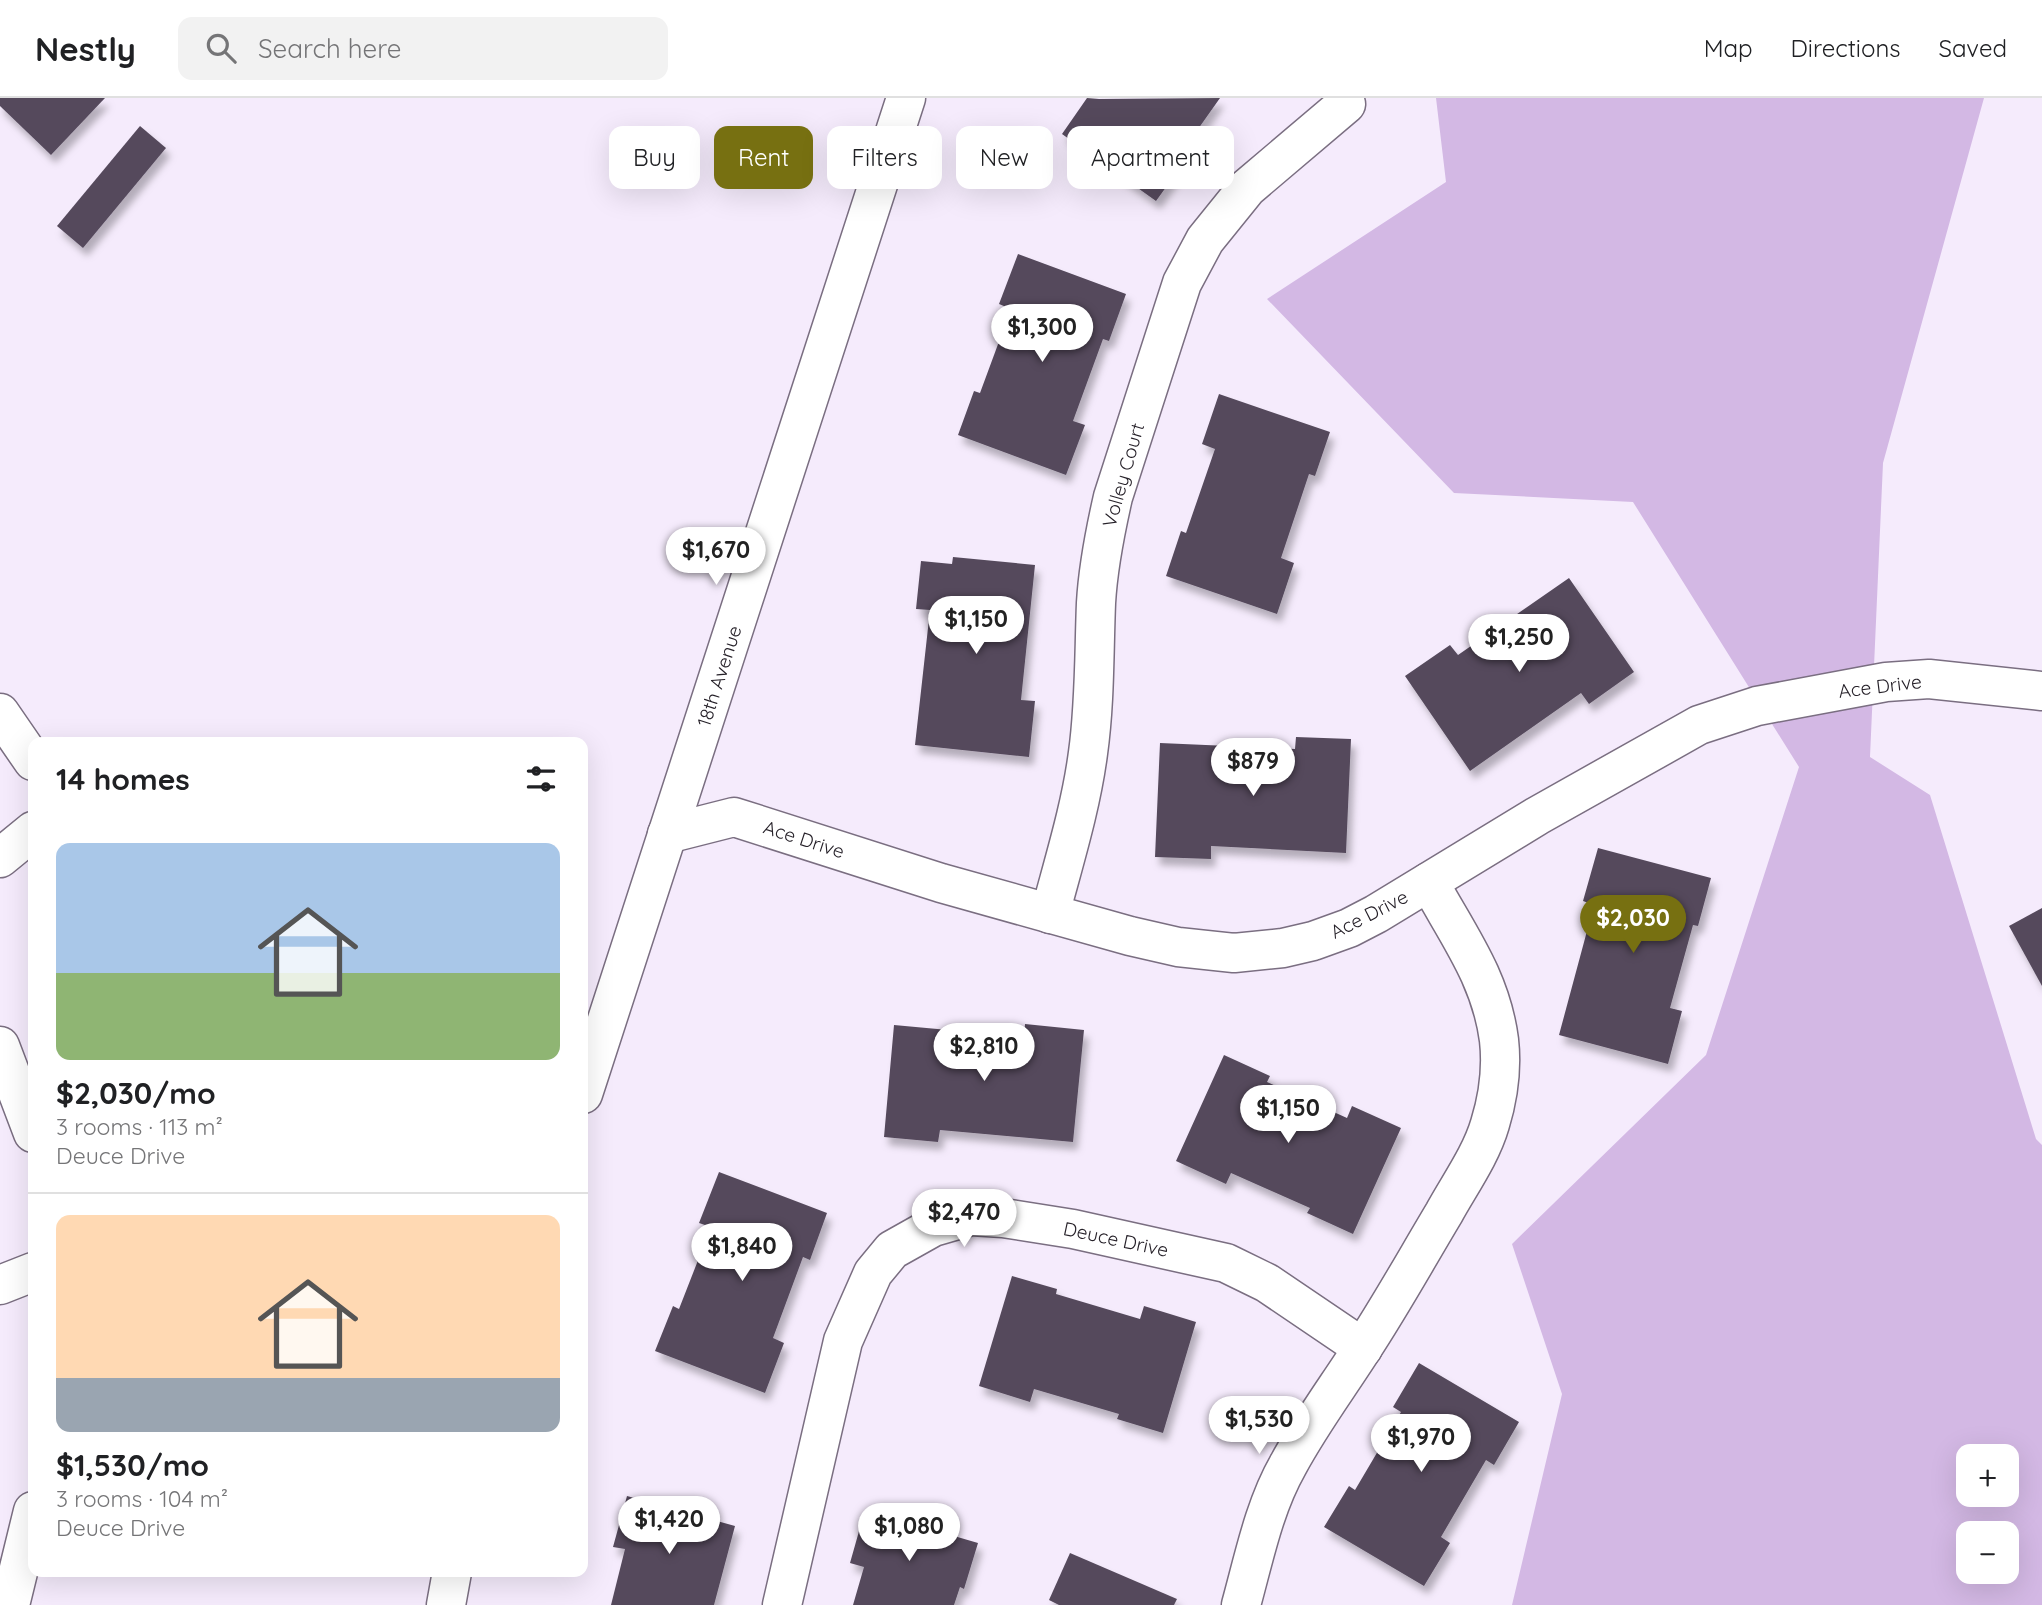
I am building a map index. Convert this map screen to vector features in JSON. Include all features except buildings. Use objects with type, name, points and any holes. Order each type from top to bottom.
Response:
[{"type":"street","name":"18th Avenue","points":[[588,1079],[906,98]]},
{"type":"street","name":"Volley Court","points":[[1050,914],[1088,754],[1094,698],[1097,600],[1108,521],[1182,283],[1205,240],[1235,201],[1346,104]]},
{"type":"street","name":"Ace Drive","points":[[667,834],[734,817],[941,883],[1178,947],[1234,953],[1283,948],[1349,928],[1376,914],[1537,816],[1699,725],[1757,706],[1886,682],[1929,679],[2042,691]]},
{"type":"street","points":[[0,713],[28,754]]},
{"type":"street","points":[[0,858],[28,835]]},
{"type":"street","points":[[1241,1605],[1264,1522],[1286,1468],[1317,1414],[1363,1348],[1479,1151],[1490,1125],[1499,1070],[1495,1016],[1488,990],[1457,928],[1429,882]]},
{"type":"street","points":[[0,1046],[28,1120]]},
{"type":"street","name":"Deuce Drive","points":[[782,1605],[843,1341],[873,1273],[892,1250],[933,1227],[971,1216],[1003,1219],[1073,1229],[1226,1263],[1267,1283],[1363,1348]]},
{"type":"street","points":[[0,1285],[28,1274]]},
{"type":"street","points":[[10,1605],[28,1531]]},
{"type":"street","points":[[446,1605],[451,1577]]},
{"type":"shaded area","points":[[1436,98],[1984,98],[1883,463],[1870,757],[1930,795],[2036,1139],[2042,1145],[2042,1605],[1512,1605],[1562,1394],[1512,1244],[1706,1055],[1799,767],[1633,502],[1454,493],[1267,299],[1446,182]]}]
